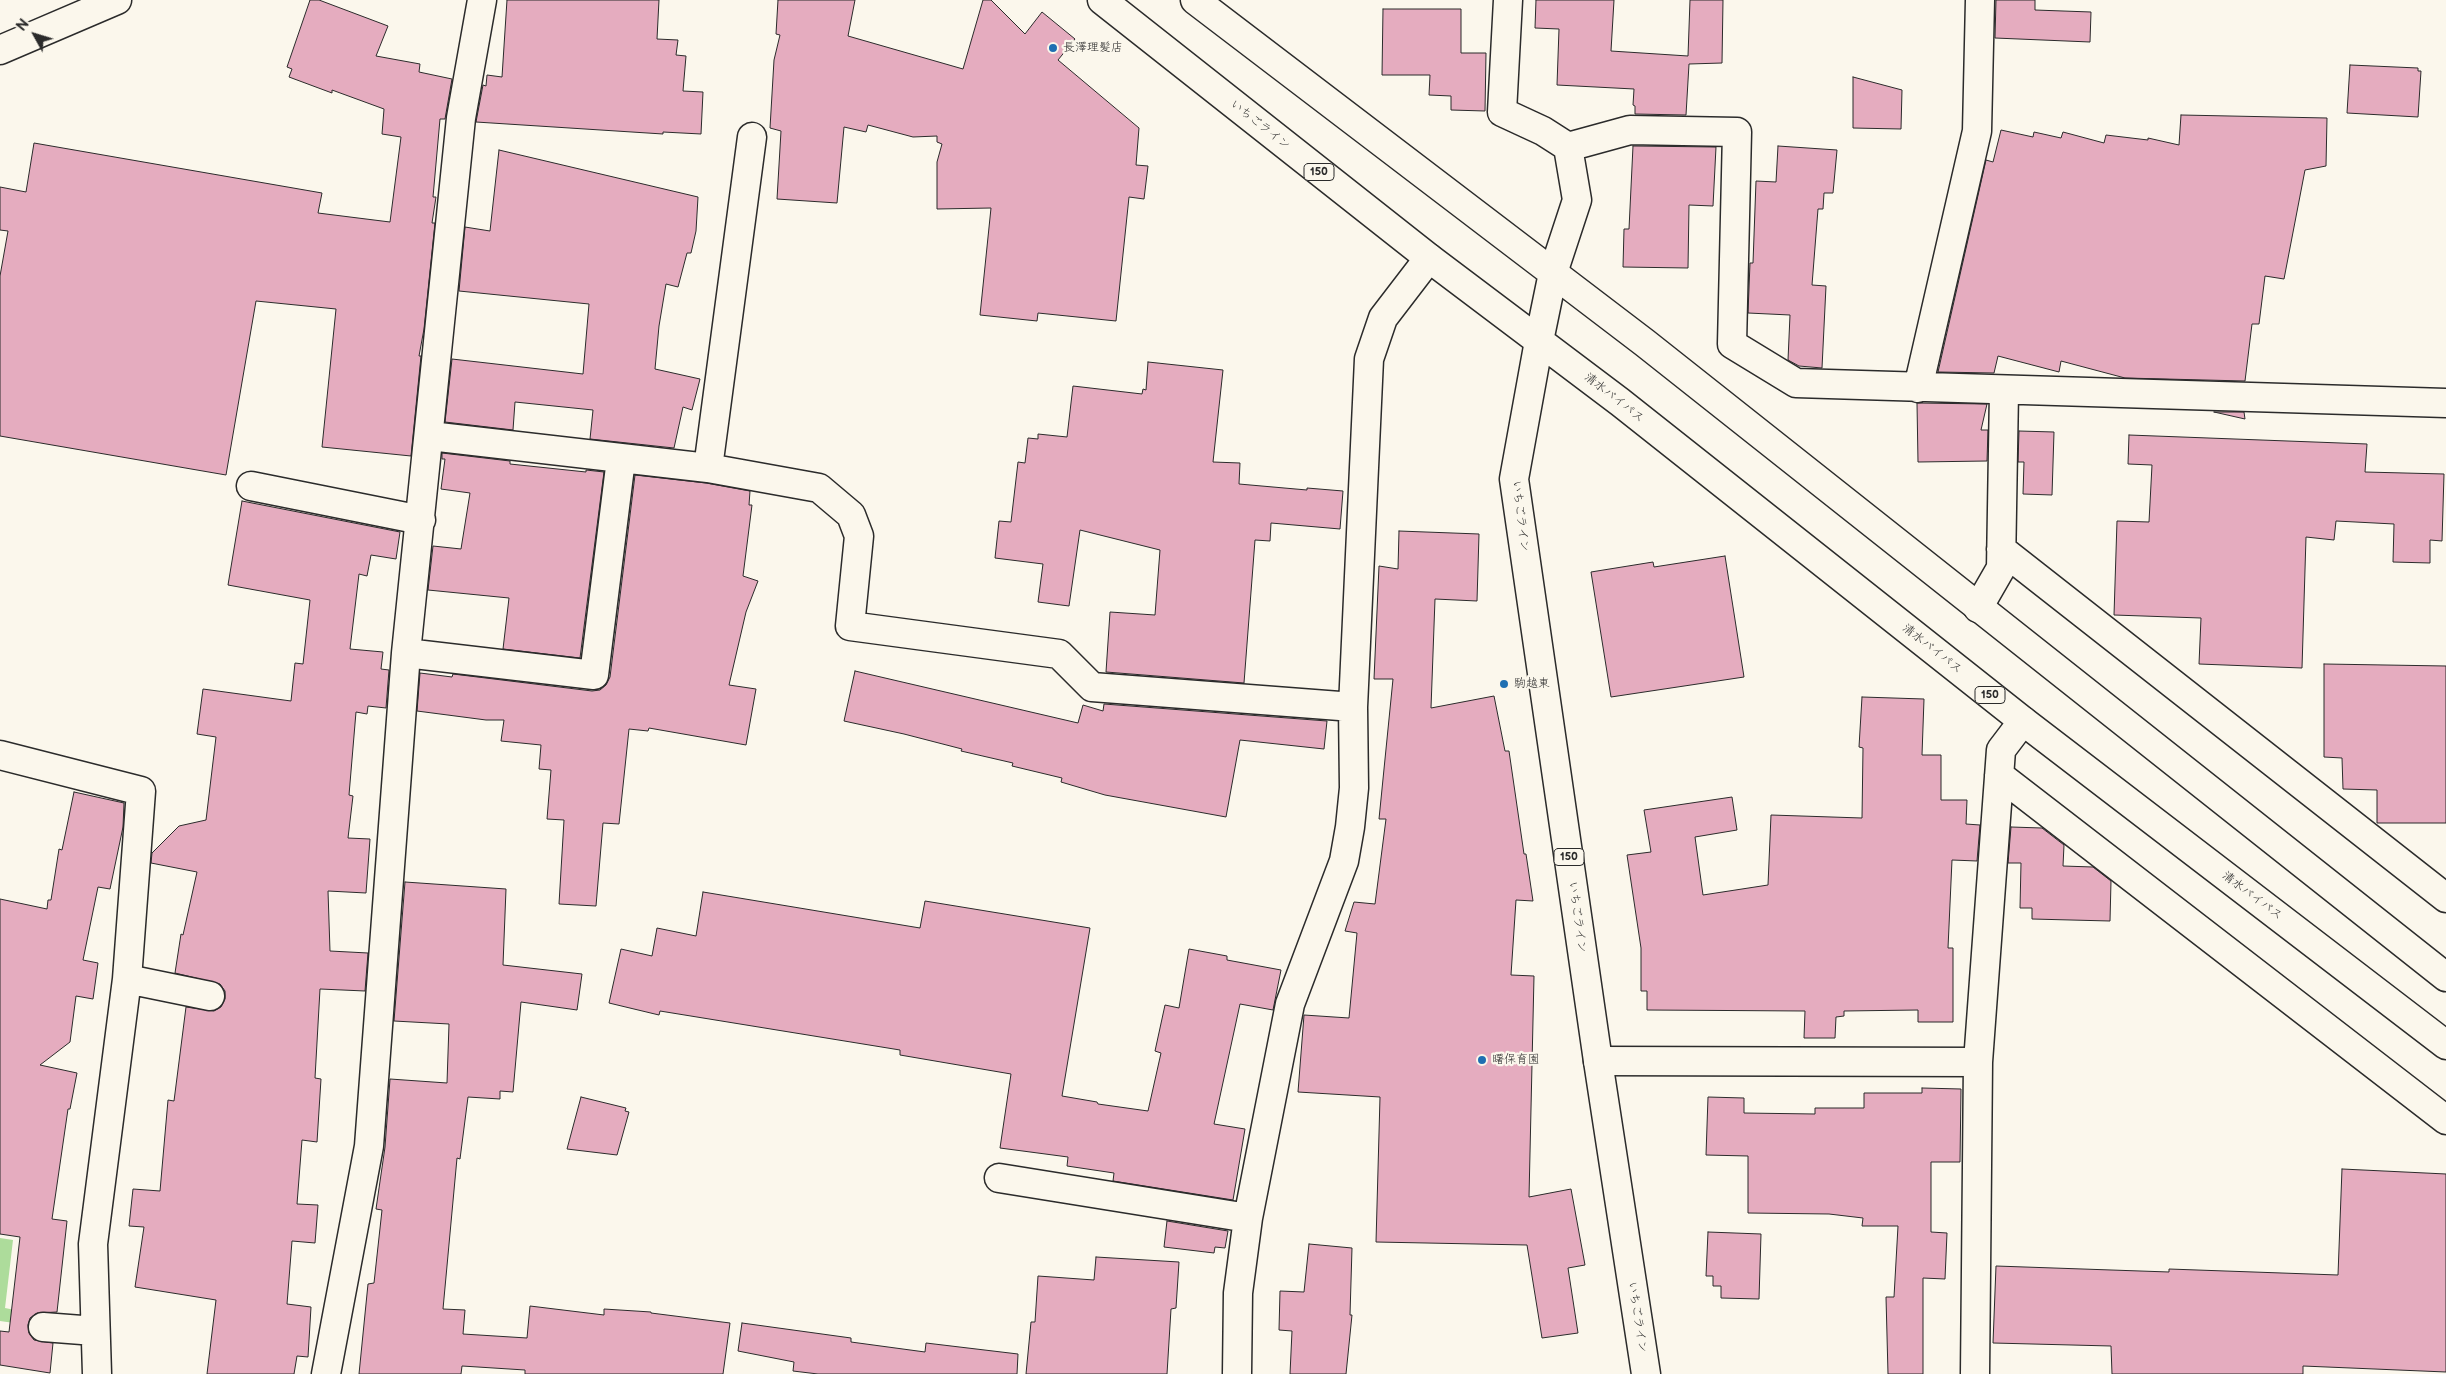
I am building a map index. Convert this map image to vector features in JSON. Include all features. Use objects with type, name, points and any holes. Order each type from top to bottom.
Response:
[{"type":"main road","points":[[0,50],[117,0]]},
{"type":"main road","points":[[326,1374],[369,1146],[406,653],[462,118],[482,0]]},
{"type":"main road","name":"いちごライン","points":[[1102,0],[1429,258],[1538,341]]},
{"type":"main road","points":[[1195,0],[1653,349],[2446,977]]},
{"type":"main road","points":[[1508,0],[1502,112],[1543,131],[1568,147],[1630,130],[1737,132],[1732,344],[1796,384],[2446,403]]},
{"type":"main road","points":[[1918,388],[1977,130],[1980,0]]},
{"type":"main road","points":[[708,468],[752,138]]},
{"type":"main road","name":"いちごライン","points":[[1568,147],[1577,200],[1554,273],[1538,341],[1514,479],[1598,1061],[1646,1374]]},
{"type":"main road","points":[[1236,1374],[1238,1293],[1248,1218],[1290,1004],[1344,861],[1350,827],[1354,788],[1353,707],[1369,359],[1383,318],[1429,258]]},
{"type":"main road","name":"清水バイパス","points":[[1538,341],[1620,402],[2023,721],[2446,1045]]},
{"type":"main road","points":[[1978,608],[2001,568],[2004,391]]},
{"type":"main road","points":[[430,436],[708,468],[819,488],[851,515],[859,536],[850,626],[1060,654],[1092,687],[1353,707]]},
{"type":"main road","points":[[406,653],[594,675],[621,459]]},
{"type":"main road","points":[[251,486],[421,520]]},
{"type":"main road","points":[[2001,549],[2446,898]]},
{"type":"main road","points":[[1975,1374],[1978,1062],[1999,775],[2001,750],[2023,721]]},
{"type":"main road","points":[[0,755],[141,791],[127,979],[93,1244],[97,1374]]},
{"type":"main road","points":[[1999,775],[2446,1120]]},
{"type":"main road","points":[[127,979],[210,996]]},
{"type":"main road","points":[[1598,1061],[1978,1062]]},
{"type":"main road","points":[[999,1178],[1248,1218]]},
{"type":"main road","points":[[43,1327],[95,1332]]},
{"type":"green space","points":[[0,1238],[13,1240],[5,1308],[30,1313],[28,1325],[0,1321]]},
{"type":"building","points":[[310,0],[319,0],[388,26],[376,56],[420,64],[419,72],[452,79],[445,119],[440,119],[433,197],[436,197],[432,223],[435,223],[424,329],[419,356],[421,356],[411,456],[322,447],[336,309],[256,301],[226,475],[0,436],[0,276],[8,231],[0,230],[0,187],[26,192],[34,143],[322,193],[318,213],[390,222],[401,137],[382,134],[384,109],[289,77],[292,69],[287,67]]},
{"type":"building","points":[[507,0],[659,0],[657,39],[678,40],[676,55],[686,56],[683,91],[703,92],[701,134],[663,132],[663,134],[476,122],[483,85],[486,86],[487,75],[502,77]]},
{"type":"building","points":[[778,0],[855,0],[848,36],[963,69],[983,0],[991,0],[1025,34],[1042,12],[1075,39],[1058,60],[1139,128],[1136,165],[1148,166],[1144,199],[1129,197],[1116,321],[1038,313],[1037,321],[980,315],[991,208],[937,209],[937,162],[942,144],[937,142],[937,136],[913,137],[868,125],[866,132],[844,127],[837,203],[777,199],[781,131],[770,128],[774,60],[780,35],[776,34]]},
{"type":"building","points":[[1536,0],[1614,0],[1611,51],[1688,56],[1690,0],[1723,0],[1722,63],[1689,64],[1686,115],[1635,114],[1635,106],[1633,105],[1634,89],[1557,85],[1559,29],[1535,28]]},
{"type":"building","points":[[1996,0],[2035,0],[2035,10],[2091,12],[2090,42],[1995,38]]},
{"type":"building","points":[[1383,9],[1461,9],[1461,53],[1486,53],[1485,111],[1451,110],[1451,96],[1429,95],[1430,75],[1382,75]]},
{"type":"building","points":[[2350,65],[2418,68],[2418,71],[2421,71],[2418,117],[2347,113]]},
{"type":"building","points":[[1853,77],[1902,90],[1901,129],[1853,128]]},
{"type":"building","points":[[2181,115],[2327,118],[2326,166],[2305,170],[2284,279],[2265,276],[2259,324],[2252,324],[2245,381],[2125,378],[2061,361],[2059,372],[1998,356],[1994,373],[1938,372],[1986,160],[1993,162],[2001,130],[2033,137],[2034,132],[2061,138],[2063,132],[2104,143],[2106,135],[2148,140],[2148,138],[2179,145]]},
{"type":"building","points":[[1633,146],[1716,147],[1713,206],[1689,205],[1688,268],[1623,267],[1624,229],[1629,229]]},
{"type":"building","points":[[1778,146],[1837,150],[1833,193],[1824,193],[1823,209],[1818,209],[1812,285],[1826,286],[1822,368],[1799,366],[1788,360],[1790,315],[1748,313],[1750,263],[1753,263],[1756,181],[1776,182]]},
{"type":"building","points":[[499,150],[698,197],[696,231],[691,253],[687,253],[678,287],[666,284],[659,326],[655,369],[700,379],[692,410],[683,407],[674,448],[590,439],[593,410],[515,402],[513,430],[445,422],[452,359],[583,374],[589,304],[459,291],[465,227],[490,231]]},
{"type":"building","points":[[1148,362],[1223,370],[1213,462],[1240,463],[1239,484],[1343,491],[1340,529],[1271,523],[1270,541],[1255,540],[1244,683],[1106,672],[1110,612],[1155,615],[1160,550],[1080,530],[1069,606],[1038,602],[1043,564],[995,558],[999,521],[1011,522],[1018,462],[1025,463],[1028,438],[1038,439],[1038,434],[1067,437],[1073,386],[1142,394],[1143,389],[1146,390]]},
{"type":"building","points":[[1917,403],[1987,404],[1981,430],[1988,430],[1987,461],[1918,462]]},
{"type":"building","points":[[2214,412],[2244,412],[2245,419]]},
{"type":"building","points":[[2019,431],[2054,432],[2052,495],[2023,494],[2024,462],[2018,462]]},
{"type":"building","points":[[2129,435],[2367,444],[2365,472],[2444,474],[2442,541],[2430,540],[2430,563],[2393,562],[2394,524],[2336,521],[2334,540],[2306,537],[2302,668],[2199,664],[2201,618],[2114,615],[2117,521],[2149,522],[2152,465],[2128,464]]},
{"type":"building","points":[[442,453],[510,461],[510,464],[586,472],[586,470],[604,472],[580,658],[503,649],[509,598],[428,590],[433,546],[461,549],[470,493],[441,489],[445,459],[442,459]]},
{"type":"building","points":[[635,475],[706,483],[750,491],[749,505],[752,505],[743,576],[758,581],[746,612],[729,685],[756,689],[746,745],[649,728],[648,731],[629,729],[619,824],[603,823],[596,906],[559,904],[564,820],[547,819],[551,770],[539,769],[541,745],[501,741],[504,720],[486,720],[417,711],[420,673],[452,677],[453,674],[592,691],[600,690],[606,685],[610,677]]},
{"type":"building","points":[[242,501],[400,532],[396,559],[371,555],[367,576],[359,574],[350,649],[383,652],[381,669],[389,670],[386,708],[368,706],[367,714],[356,712],[349,795],[353,796],[348,838],[370,839],[366,893],[328,891],[330,951],[368,953],[365,991],[320,989],[315,1078],[321,1079],[317,1142],[302,1140],[297,1204],[318,1205],[315,1243],[292,1241],[287,1304],[311,1307],[308,1357],[297,1356],[294,1374],[207,1374],[216,1300],[135,1287],[144,1227],[129,1226],[133,1189],[160,1191],[168,1100],[174,1101],[186,1007],[214,1011],[221,1007],[225,999],[225,991],[220,984],[175,973],[181,934],[183,935],[197,872],[151,863],[152,853],[179,826],[206,820],[216,737],[197,734],[203,689],[291,701],[295,663],[303,664],[310,600],[228,585]]},
{"type":"building","points":[[1399,531],[1479,534],[1477,601],[1435,599],[1431,708],[1494,696],[1505,751],[1509,751],[1533,901],[1516,900],[1511,975],[1534,976],[1529,1197],[1571,1189],[1585,1265],[1568,1268],[1578,1333],[1542,1338],[1527,1245],[1376,1242],[1380,1097],[1298,1092],[1304,1015],[1349,1018],[1357,933],[1345,931],[1354,902],[1375,904],[1386,819],[1379,819],[1393,679],[1374,679],[1379,566],[1398,569]]},
{"type":"building","points":[[1725,556],[1744,677],[1611,697],[1591,572],[1653,562],[1654,567]]},
{"type":"building","points":[[2324,664],[2446,666],[2446,823],[2377,823],[2377,790],[2343,789],[2342,758],[2324,757]]},
{"type":"building","points":[[855,671],[1078,723],[1083,705],[1103,711],[1104,704],[1327,721],[1324,749],[1240,740],[1226,817],[1105,795],[1061,782],[1062,778],[1012,766],[1013,763],[961,751],[962,749],[904,734],[844,721]]},
{"type":"building","points":[[1862,697],[1924,699],[1922,755],[1941,755],[1941,800],[1967,800],[1966,824],[1980,825],[1977,861],[1952,860],[1948,948],[1953,948],[1953,1022],[1918,1022],[1918,1010],[1844,1011],[1844,1016],[1836,1017],[1835,1038],[1804,1038],[1805,1011],[1647,1010],[1647,991],[1641,991],[1641,948],[1627,855],[1651,852],[1644,810],[1732,797],[1737,830],[1695,837],[1703,895],[1768,885],[1771,815],[1862,818],[1863,748],[1859,747]]},
{"type":"building","points":[[74,792],[124,803],[123,827],[110,889],[98,887],[83,960],[98,963],[93,999],[76,996],[70,1042],[40,1065],[77,1073],[70,1109],[68,1109],[52,1219],[67,1221],[57,1312],[37,1313],[30,1318],[28,1325],[29,1333],[34,1340],[53,1343],[50,1373],[0,1365],[0,1331],[9,1332],[20,1237],[0,1234],[0,899],[47,909],[48,900],[51,900],[59,849],[62,850]]},
{"type":"building","points":[[2011,827],[2042,828],[2064,845],[2063,866],[2093,867],[2111,881],[2110,921],[2032,919],[2032,908],[2020,908],[2021,863],[2008,863]]},
{"type":"building","points":[[405,882],[506,889],[503,965],[582,974],[577,1010],[521,1002],[513,1092],[500,1091],[500,1099],[468,1097],[460,1159],[457,1158],[443,1309],[465,1310],[463,1334],[527,1338],[530,1306],[604,1315],[604,1309],[651,1312],[730,1323],[723,1374],[525,1374],[525,1370],[462,1366],[461,1374],[359,1374],[368,1284],[374,1283],[382,1210],[376,1209],[385,1147],[390,1079],[447,1083],[449,1024],[394,1021]]},
{"type":"building","points":[[703,892],[920,928],[925,901],[1090,928],[1062,1096],[1097,1102],[1098,1104],[1148,1111],[1161,1053],[1155,1051],[1165,1005],[1179,1008],[1189,949],[1227,956],[1227,960],[1281,970],[1273,1010],[1240,1004],[1214,1124],[1245,1129],[1233,1200],[1113,1181],[1114,1173],[1067,1166],[1068,1157],[1000,1148],[1011,1074],[900,1055],[900,1050],[660,1011],[659,1015],[609,1003],[621,949],[652,956],[657,928],[696,936]]},
{"type":"building","points":[[1922,1088],[1961,1089],[1960,1162],[1931,1162],[1931,1232],[1947,1233],[1945,1279],[1923,1278],[1923,1374],[1888,1374],[1886,1297],[1894,1297],[1898,1226],[1862,1226],[1863,1218],[1829,1214],[1748,1213],[1748,1156],[1706,1155],[1708,1097],[1744,1098],[1744,1113],[1815,1114],[1815,1108],[1864,1108],[1864,1093],[1922,1093]]},
{"type":"building","points":[[581,1097],[626,1108],[625,1111],[629,1112],[617,1155],[567,1149]]},
{"type":"building","points":[[2342,1169],[2446,1174],[2446,1372],[2303,1366],[2303,1374],[2112,1374],[2111,1346],[1993,1343],[1996,1266],[2169,1272],[2169,1269],[2338,1275]]},
{"type":"building","points":[[1167,1221],[1228,1231],[1225,1248],[1215,1247],[1214,1253],[1164,1247]]},
{"type":"building","points":[[1708,1232],[1761,1234],[1759,1299],[1721,1298],[1721,1286],[1713,1286],[1713,1276],[1706,1276]]},
{"type":"building","points":[[1309,1244],[1352,1248],[1350,1315],[1352,1315],[1346,1374],[1290,1374],[1292,1331],[1279,1330],[1280,1291],[1304,1292]]},
{"type":"building","points":[[1096,1257],[1179,1262],[1176,1308],[1171,1309],[1167,1374],[1026,1374],[1031,1322],[1035,1322],[1038,1276],[1094,1280]]},
{"type":"building","points":[[742,1323],[851,1338],[851,1342],[925,1352],[926,1343],[1018,1354],[1017,1374],[818,1374],[793,1371],[794,1362],[738,1351]]},
{"type":"place","name":"長澤理髪店","points":[[1053,48]]},
{"type":"place","name":"駒越東","points":[[1504,684]]},
{"type":"place","name":"曙保育園","points":[[1482,1060]]}]
